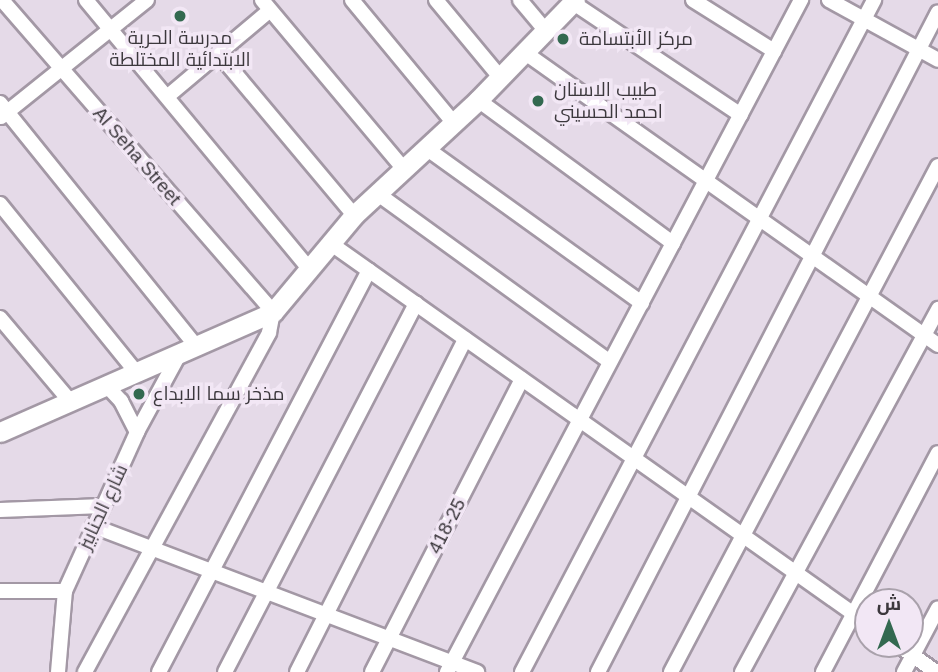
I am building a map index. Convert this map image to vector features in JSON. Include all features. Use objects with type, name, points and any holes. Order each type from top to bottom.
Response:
[{"type":"street","name":"Al Seha Street","points":[[2,0],[274,312]]},
{"type":"street","points":[[86,0],[309,267]]},
{"type":"street","points":[[147,0],[61,69],[2,111],[189,348]]},
{"type":"street","points":[[352,0],[453,122]]},
{"type":"street","points":[[436,0],[500,77]]},
{"type":"street","points":[[520,0],[544,29]]},
{"type":"street","points":[[693,0],[774,51]]},
{"type":"street","points":[[450,667],[801,0]]},
{"type":"street","points":[[829,0],[938,60]]},
{"type":"street","points":[[522,672],[874,0]]},
{"type":"street","points":[[85,672],[155,549],[269,333],[274,312],[354,215],[478,100],[574,1],[741,115]]},
{"type":"street","points":[[168,96],[218,54],[266,5],[403,168]]},
{"type":"street","points":[[598,672],[938,12]]},
{"type":"street","points":[[523,52],[938,345]]},
{"type":"street","points":[[218,54],[354,215]]},
{"type":"street","points":[[478,100],[673,243]]},
{"type":"street","points":[[426,148],[642,303]]},
{"type":"street","points":[[671,672],[938,166]]},
{"type":"street","points":[[378,194],[611,362]]},
{"type":"street","points":[[0,204],[135,371]]},
{"type":"street","points":[[330,243],[853,614]]},
{"type":"street","points":[[159,672],[209,569],[369,271]]},
{"type":"street","points":[[225,672],[416,304]]},
{"type":"street","points":[[742,672],[938,309]]},
{"type":"street","points":[[2,427],[70,401],[274,312]]},
{"type":"street","points":[[0,318],[70,401]]},
{"type":"street","points":[[297,672],[465,339]]},
{"type":"street","name":"شارع الجنابيز","points":[[58,672],[65,591],[137,432],[189,348]]},
{"type":"street","name":"418-25","points":[[372,672],[522,379]]},
{"type":"street","points":[[106,385],[121,401],[137,432]]},
{"type":"street","points":[[822,672],[938,453]]},
{"type":"street","points":[[0,510],[103,506]]},
{"type":"street","points":[[93,526],[389,638],[450,667],[477,672]]},
{"type":"street","points":[[0,591],[65,591]]},
{"type":"street","points":[[924,634],[938,608]]},
{"type":"street","points":[[917,658],[936,672]]},
{"type":"place","name":"مدرسة الحرية الابتدائية المختلطة","points":[[180,16]]},
{"type":"place","name":"مركز الأبتسامة","points":[[563,39]]},
{"type":"place","name":"طبيب الاسنان احمد الحسيني","points":[[538,101]]},
{"type":"place","name":"مذخر سما الابداع","points":[[139,394]]}]
